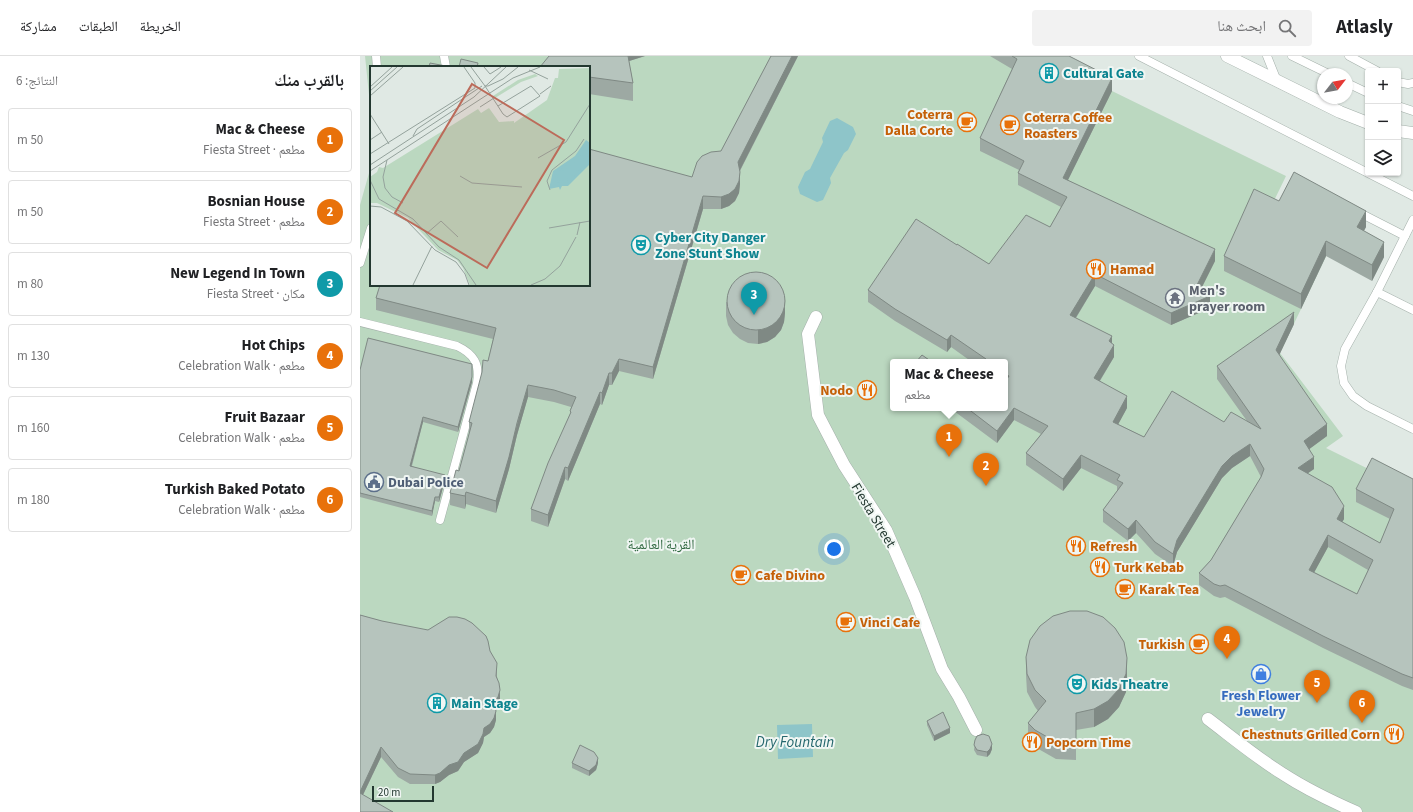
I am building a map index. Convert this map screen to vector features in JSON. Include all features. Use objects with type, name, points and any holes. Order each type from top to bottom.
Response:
[{"type":"street","points":[[1227,56],[1340,112],[1365,122]]},
{"type":"street","name":"Fiesta Street","points":[[816,317],[808,334],[818,415],[844,465],[886,530],[915,597],[942,669],[959,697],[976,730]]},
{"type":"street","points":[[1208,719],[1243,747],[1283,774],[1322,796],[1356,812]]},
{"type":"lane","points":[[376,56],[377,66]]},
{"type":"lane","points":[[444,56],[446,66]]},
{"type":"lane","points":[[1139,56],[1413,196]]},
{"type":"lane","points":[[1267,56],[1277,81]]},
{"type":"lane","points":[[1292,56],[1317,68]]},
{"type":"lane","points":[[1349,56],[1371,68]]},
{"type":"lane","points":[[1401,83],[1413,83]]},
{"type":"lane","points":[[1353,86],[1365,92]]},
{"type":"lane","points":[[1401,107],[1413,111]]},
{"type":"lane","points":[[1351,208],[1405,236]]},
{"type":"lane","points":[[1413,220],[1377,292],[1345,349],[1341,366],[1344,383],[1353,396],[1367,406],[1413,429]]},
{"type":"lane","points":[[360,263],[370,231]]},
{"type":"lane","points":[[1377,292],[1413,310]]},
{"type":"lane","points":[[360,322],[457,346],[472,356],[477,364],[477,383],[440,520]]},
{"type":"green space","name":"القرية العالمية","points":[[365,56],[1045,56],[1112,91],[1286,176],[1269,211],[1333,242],[1280,353],[1343,436],[1326,448],[1413,491],[1413,812],[360,812],[360,205],[370,170],[370,286],[590,286],[590,66],[370,66],[370,104]]},
{"type":"water","points":[[837,118],[853,127],[856,134],[848,150],[844,153],[830,178],[831,183],[823,200],[817,202],[800,194],[798,187],[805,172],[810,169],[823,142],[822,138],[830,121]]},
{"type":"water","name":"Dry Fountain","points":[[812,724],[813,757],[778,759],[777,725]]},
{"type":"building","points":[[549,56],[628,56],[633,83],[590,77],[590,66],[541,66]]},
{"type":"building","name":"Cyber City Danger Zone Stunt Show","points":[[771,56],[792,56],[738,162],[740,172],[739,181],[735,189],[729,194],[721,197],[703,196],[653,367],[619,359],[612,373],[609,373],[602,393],[600,392],[568,468],[565,467],[548,515],[531,509],[548,463],[571,412],[570,411],[576,397],[554,390],[528,385],[496,501],[466,492],[465,496],[450,493],[456,470],[459,471],[472,423],[469,422],[482,372],[483,360],[488,361],[496,328],[376,298],[380,286],[590,286],[590,149],[692,177],[697,162],[702,156],[711,152],[721,151]]},
{"type":"building","points":[[1012,56],[1069,56],[1112,78],[1063,178],[1215,249],[1195,289],[1210,296],[1171,313],[1095,274],[1070,315],[1112,336],[1109,341],[1114,345],[1094,378],[1127,396],[1113,422],[1144,437],[1172,391],[1224,422],[1231,412],[1261,429],[1217,366],[1294,312],[1276,350],[1327,424],[1304,441],[1314,457],[1298,468],[1332,487],[1344,506],[1337,519],[1380,543],[1394,509],[1356,489],[1372,458],[1413,479],[1413,678],[1323,636],[1225,585],[1220,586],[1214,584],[1199,573],[1211,560],[1261,477],[1264,469],[1250,444],[1232,456],[1222,466],[1177,540],[1173,554],[1155,542],[1136,520],[1128,529],[1103,510],[1123,483],[1117,480],[1120,475],[1081,455],[1063,479],[1026,453],[1048,426],[1014,408],[997,431],[971,411],[1008,411],[1008,359],[986,359],[951,335],[947,340],[895,309],[868,290],[916,219],[989,264],[1026,215],[1050,227],[1067,197],[1018,173],[1024,161],[980,138],[1017,59]],"holes":[[[1328,535],[1373,560],[1357,594],[1309,570]]]},
{"type":"building","points":[[461,59],[478,63],[477,66],[459,66]]},
{"type":"building","points":[[430,63],[446,66],[429,66]]},
{"type":"building","points":[[1294,172],[1366,211],[1357,227],[1384,242],[1372,265],[1326,241],[1301,294],[1224,256],[1254,189],[1279,201]]},
{"type":"building","points":[[750,272],[762,272],[777,280],[785,295],[785,307],[777,322],[762,330],[750,330],[735,322],[727,307],[727,295],[735,280]]},
{"type":"building","points":[[368,338],[472,364],[472,377],[458,427],[423,417],[410,466],[445,475],[439,497],[435,497],[432,511],[360,493],[360,370]]},
{"type":"building","points":[[922,355],[928,359],[919,359]]},
{"type":"building","name":"Kids Theatre","points":[[1070,611],[1087,611],[1103,617],[1115,628],[1124,642],[1127,658],[1126,674],[1119,689],[1108,701],[1094,709],[1076,713],[1076,742],[1056,742],[1035,730],[1028,723],[1046,701],[1035,690],[1027,674],[1026,657],[1030,640],[1040,626],[1053,616]]},
{"type":"building","name":"Main Stage","points":[[360,615],[428,630],[449,617],[457,617],[472,623],[486,636],[490,651],[497,663],[496,676],[500,690],[494,703],[496,711],[494,718],[490,724],[484,728],[478,744],[464,753],[458,762],[449,765],[440,773],[435,775],[410,774],[398,768],[381,747],[360,792]]},
{"type":"building","points":[[943,712],[950,728],[934,736],[927,721]]},
{"type":"building","points":[[983,734],[989,736],[992,744],[987,752],[977,750],[974,745],[977,736]]},
{"type":"building","points":[[580,745],[594,752],[598,758],[596,765],[589,771],[572,763]]},
{"type":"building","points":[[360,793],[393,812],[360,812]]},
{"type":"place","name":"Cultural Gate","points":[[1049,73]]},
{"type":"place","name":"Coterra Dalla Corte","points":[[967,122]]},
{"type":"place","name":"Coterra Coffee Roasters","points":[[1010,125]]},
{"type":"place","name":"Cyber City Danger Zone Stunt Show","points":[[641,245]]},
{"type":"place","name":"Hamad","points":[[1096,269]]},
{"type":"place","name":"Men's prayer room","points":[[1175,298]]},
{"type":"place","name":"New Legend In Town","points":[[754,315]]},
{"type":"place","name":"Nodo","points":[[867,390]]},
{"type":"place","name":"Mac & Cheese","points":[[949,457]]},
{"type":"place","name":"Dubai Police","points":[[374,482]]},
{"type":"place","name":"Bosnian House","points":[[986,486]]},
{"type":"place","name":"Refresh","points":[[1076,546]]},
{"type":"place","name":"Turk Kebab","points":[[1100,567]]},
{"type":"place","name":"Cafe Divino","points":[[741,575]]},
{"type":"place","name":"Karak Tea","points":[[1125,589]]},
{"type":"place","name":"Vinci Cafe","points":[[846,622]]},
{"type":"place","name":"Turkish","points":[[1199,644]]},
{"type":"place","name":"Hot Chips","points":[[1227,659]]},
{"type":"place","name":"Fresh Flower Jewelry","points":[[1261,674]]},
{"type":"place","name":"Kids Theatre","points":[[1077,684]]},
{"type":"place","name":"Main Stage","points":[[437,703]]},
{"type":"place","name":"Fruit Bazaar","points":[[1317,703]]},
{"type":"place","name":"Turkish Baked Potato","points":[[1362,723]]},
{"type":"place","name":"Chestnuts Grilled Corn","points":[[1394,734]]},
{"type":"place","name":"Popcorn Time","points":[[1032,742]]}]
